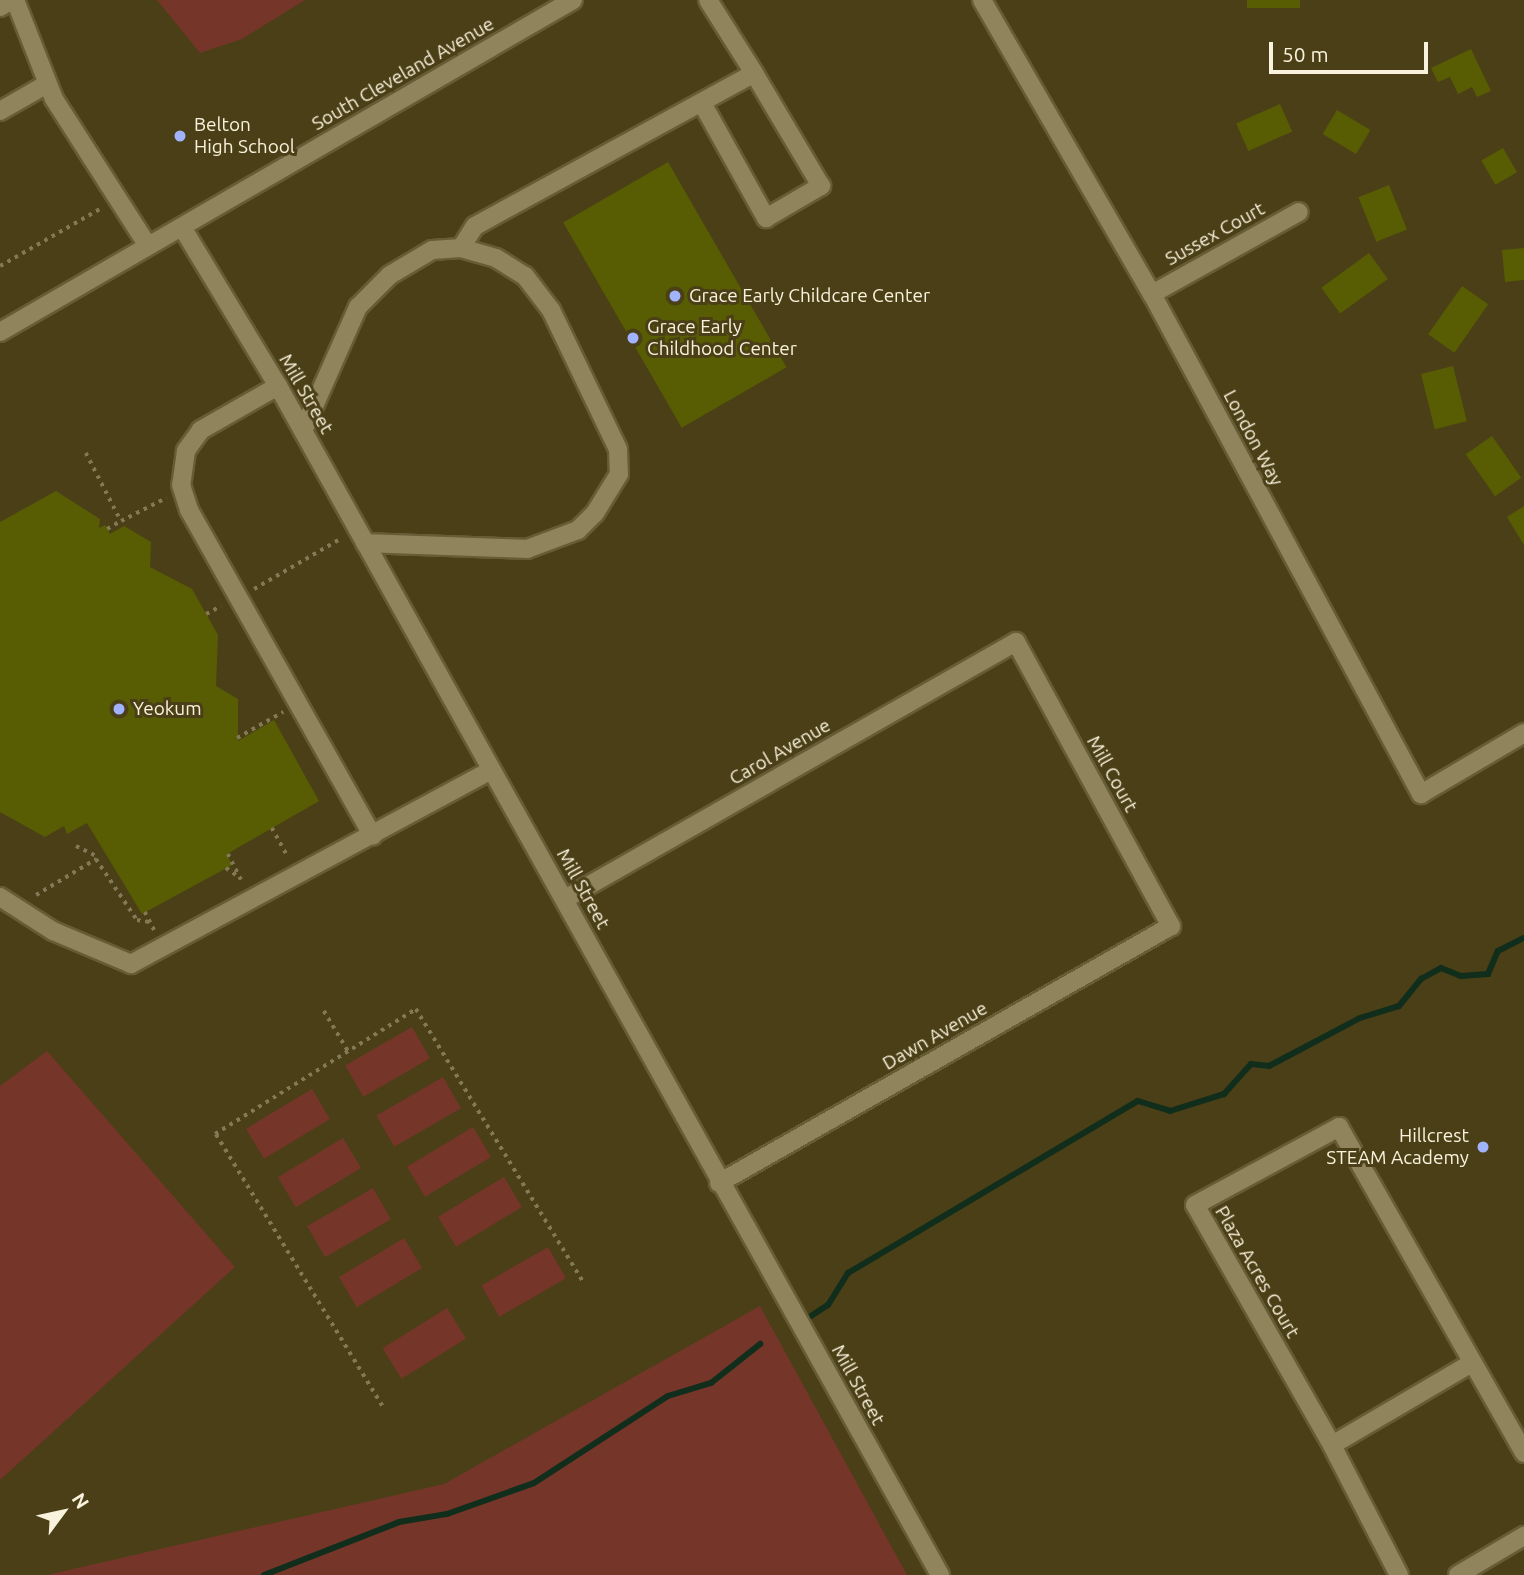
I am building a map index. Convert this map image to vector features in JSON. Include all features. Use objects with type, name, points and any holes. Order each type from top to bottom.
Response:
[{"type":"street","points":[[0,7],[14,0],[47,84],[148,246]]},
{"type":"street","name":"South Cleveland Avenue","points":[[0,332],[573,0]]},
{"type":"street","points":[[702,103],[766,218],[821,186],[708,0]]},
{"type":"street","name":"London Way","points":[[982,0],[1152,294],[1421,794],[1524,733]]},
{"type":"street","points":[[461,248],[475,226],[754,72]]},
{"type":"street","points":[[0,111],[47,84]]},
{"type":"street","name":"Sussex Court","points":[[1152,294],[1299,212]]},
{"type":"street","name":"Mill Street","points":[[182,227],[278,386],[565,899],[719,1183],[940,1575]]},
{"type":"street","points":[[303,432],[358,307],[390,275],[432,250],[461,248],[496,258],[525,276],[551,310],[618,449],[619,474],[610,495],[578,530],[527,549],[365,544]]},
{"type":"street","points":[[278,386],[201,430],[186,451],[181,485],[189,510],[373,836]]},
{"type":"street","name":"Carol Avenue","points":[[565,899],[1016,642]]},
{"type":"street","name":"Mill Court","points":[[1016,642],[1171,926]]},
{"type":"street","points":[[0,897],[53,931],[131,964],[373,836],[491,770]]},
{"type":"street","name":"Dawn Avenue","points":[[719,1183],[1171,926]]},
{"type":"street","name":"Plaza Acres Court","points":[[1399,1575],[1332,1445],[1195,1205],[1339,1127],[1470,1364],[1524,1453]]},
{"type":"street","points":[[1332,1445],[1470,1364]]},
{"type":"street","points":[[1458,1575],[1524,1536]]},
{"type":"path","points":[[0,266],[100,209]]},
{"type":"path","points":[[86,453],[121,521]]},
{"type":"path","points":[[107,529],[167,497]]},
{"type":"path","points":[[249,591],[340,539]]},
{"type":"path","points":[[206,614],[226,603]]},
{"type":"path","points":[[237,738],[285,711]]},
{"type":"path","points":[[272,828],[293,865]]},
{"type":"path","points":[[76,846],[98,858],[137,920],[150,922]]},
{"type":"path","points":[[36,895],[105,853]]},
{"type":"path","points":[[228,854],[247,892]]},
{"type":"path","points":[[226,868],[240,878]]},
{"type":"path","points":[[145,912],[159,940]]},
{"type":"path","points":[[382,1406],[215,1134],[416,1009],[584,1283]]},
{"type":"path","points":[[324,1011],[348,1051]]},
{"type":"shaded area","points":[[157,0],[305,0],[242,39],[200,53]]},
{"type":"shaded area","points":[[412,1027],[430,1058],[363,1097],[345,1066]]},
{"type":"shaded area","points":[[47,1051],[235,1267],[0,1480],[0,1086]]},
{"type":"shaded area","points":[[443,1077],[461,1108],[394,1147],[376,1116]]},
{"type":"shaded area","points":[[312,1089],[330,1119],[264,1159],[246,1129]]},
{"type":"shaded area","points":[[473,1127],[491,1157],[425,1197],[407,1167]]},
{"type":"shaded area","points":[[343,1138],[361,1168],[296,1207],[278,1177]]},
{"type":"shaded area","points":[[504,1177],[522,1207],[456,1247],[438,1217]]},
{"type":"shaded area","points":[[373,1188],[391,1219],[325,1257],[307,1226]]},
{"type":"shaded area","points":[[404,1238],[422,1268],[357,1307],[339,1277]]},
{"type":"shaded area","points":[[548,1247],[566,1278],[499,1317],[481,1286]]},
{"type":"shaded area","points":[[760,1306],[907,1575],[47,1575],[444,1484]]},
{"type":"shaded area","points":[[447,1308],[466,1339],[402,1379],[383,1348]]},
{"type":"building","points":[[1247,0],[1300,0],[1300,8],[1247,8]]},
{"type":"building","points":[[1471,49],[1491,91],[1477,97],[1472,87],[1458,94],[1450,77],[1438,82],[1431,68]]},
{"type":"building","points":[[1280,104],[1292,131],[1248,151],[1236,124]]},
{"type":"building","points":[[1337,110],[1370,130],[1356,154],[1323,134]]},
{"type":"building","points":[[1503,148],[1517,172],[1495,185],[1481,160]]},
{"type":"building","name":"Grace Early Childcare Center","points":[[668,162],[786,367],[682,428],[563,222]]},
{"type":"building","points":[[1389,185],[1407,230],[1376,242],[1358,197]]},
{"type":"building","points":[[1524,248],[1524,280],[1505,282],[1502,250]]},
{"type":"building","points":[[1369,253],[1388,279],[1340,314],[1321,288]]},
{"type":"building","points":[[1462,286],[1488,304],[1454,353],[1428,334]]},
{"type":"building","points":[[1453,366],[1467,421],[1435,429],[1421,374]]},
{"type":"building","points":[[1492,436],[1521,478],[1495,496],[1466,454]]},
{"type":"building","name":"Yeokum","points":[[56,491],[100,519],[99,528],[105,525],[110,534],[124,526],[151,542],[150,567],[192,589],[218,635],[216,686],[238,699],[238,741],[274,720],[319,801],[227,854],[232,865],[142,914],[87,823],[67,834],[64,826],[45,837],[0,812],[0,522]]},
{"type":"building","points":[[1524,506],[1524,545],[1507,517]]},
{"type":"waterway","points":[[811,1316],[828,1305],[848,1273],[1138,1101],[1170,1111],[1224,1094],[1251,1064],[1269,1066],[1360,1018],[1399,1006],[1421,979],[1441,968],[1461,976],[1488,974],[1498,951],[1524,938]]},
{"type":"waterway","points":[[264,1575],[399,1522],[447,1514],[534,1483],[668,1396],[711,1383],[760,1344]]},
{"type":"place","name":"Belton High School","points":[[180,136]]},
{"type":"place","name":"Grace Early Childcare Center","points":[[675,296]]},
{"type":"place","name":"Grace Early Childhood Center","points":[[633,338]]},
{"type":"place","name":"Yeokum","points":[[119,709]]},
{"type":"place","name":"Hillcrest STEAM Academy","points":[[1483,1147]]}]
